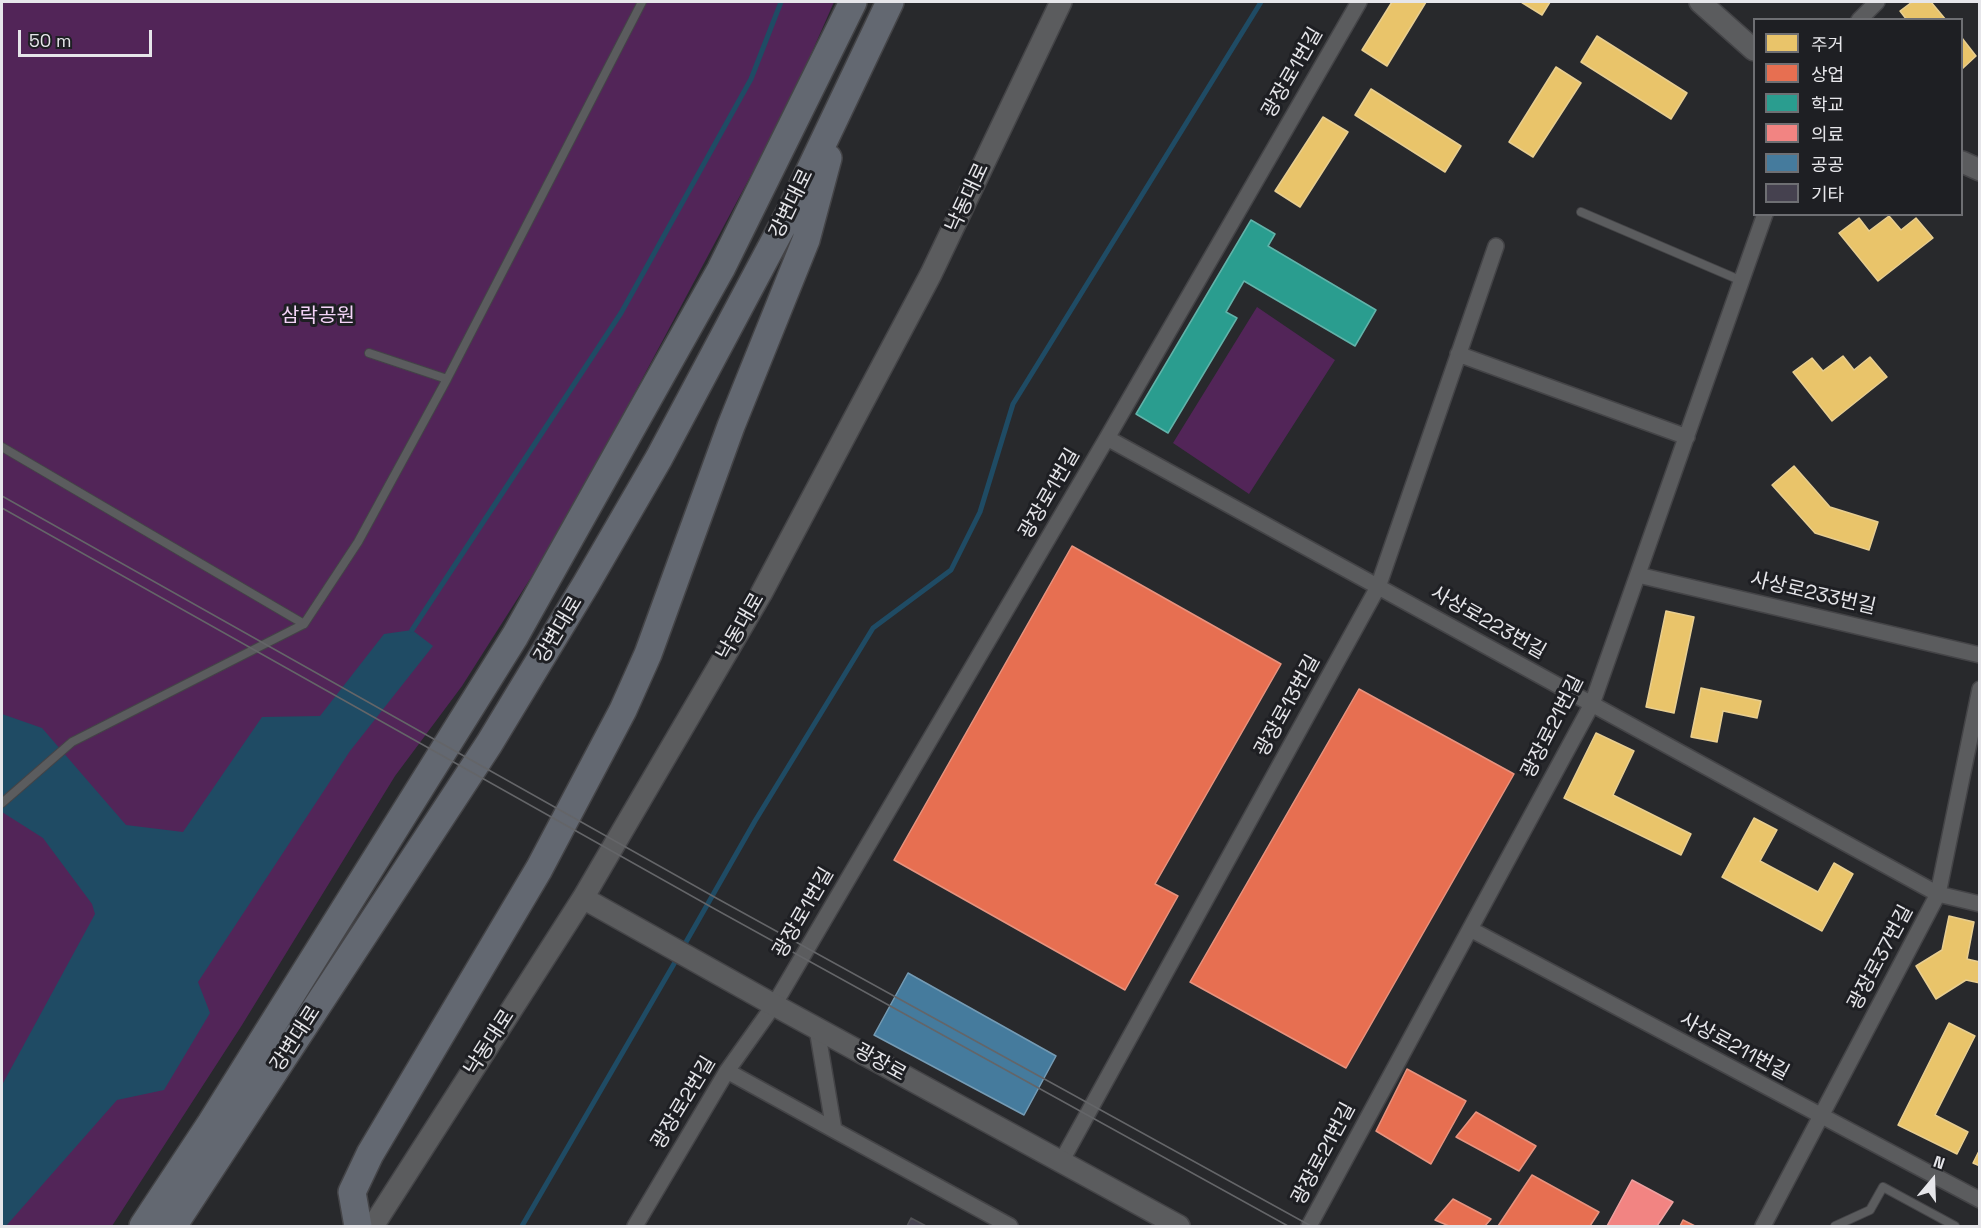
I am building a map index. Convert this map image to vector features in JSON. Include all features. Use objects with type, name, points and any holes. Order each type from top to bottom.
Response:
[{"type":"highway","name":"강변대로","points":[[143,1227],[211,1123],[515,636],[722,268],[854,2]]},
{"type":"highway","points":[[358,1227],[352,1192],[370,1154],[539,869],[623,710],[648,654],[731,426],[806,240],[844,96],[860,2]]},
{"type":"highway","name":"강변대로","points":[[173,1227],[477,763],[539,663],[659,458],[791,210],[890,2]]},
{"type":"main road","name":"낙동대로","points":[[373,1227],[583,898],[767,583],[931,274],[1061,2]]},
{"type":"main road","points":[[1700,2],[1753,48]]},
{"type":"main road","points":[[1963,162],[1980,170]]},
{"type":"main road","name":"광장로","points":[[583,898],[1179,1227]]},
{"type":"street","name":"광장로1번길","points":[[766,1001],[1107,438],[1359,2]]},
{"type":"street","points":[[1861,18],[1877,2]]},
{"type":"street","name":"광장로21번길","points":[[1309,1227],[1592,704],[1764,216]]},
{"type":"street","name":"광장로13번길","points":[[1061,1162],[1378,587],[1496,246]]},
{"type":"street","points":[[1458,354],[1687,437]]},
{"type":"street","name":"사상로223번길","points":[[1107,438],[1938,894],[1980,904]]},
{"type":"street","name":"사상로233번길","points":[[1638,575],[1980,655]]},
{"type":"street","name":"광장로37번길","points":[[1763,1227],[1938,894],[1980,689]]},
{"type":"street","name":"사상로211번길","points":[[1470,929],[1980,1200]]},
{"type":"street","name":"광장로2번길","points":[[635,1227],[766,1001]]},
{"type":"street","points":[[817,1029],[834,1130]]},
{"type":"street","points":[[727,1071],[1010,1227]]},
{"type":"lane","points":[[2,803],[72,742],[304,624],[358,542],[447,379],[642,2]]},
{"type":"lane","points":[[1581,212],[1742,281]]},
{"type":"lane","points":[[369,353],[447,379]]},
{"type":"lane","points":[[2,447],[304,624]]},
{"type":"lane","points":[[1835,1227],[1870,1210],[1883,1187],[1955,1227]]},
{"type":"green space","name":"삼락공원","points":[[2,2],[834,2],[789,104],[563,527],[462,686],[395,776],[242,1025],[112,1226],[2,1226]]},
{"type":"green space","points":[[1257,307],[1335,360],[1249,494],[1173,443]]},
{"type":"water","points":[[412,630],[433,646],[350,751],[198,982],[210,1013],[164,1090],[117,1100],[6,1226],[2,1226],[2,1085],[95,914],[92,904],[43,838],[2,812],[2,714],[42,728],[126,825],[183,832],[262,717],[320,716],[384,634]]},
{"type":"building: 주거","points":[[1392,2],[1426,2],[1387,66],[1362,50]]},
{"type":"building: 주거","points":[[1521,2],[1550,2],[1542,15]]},
{"type":"building: 주거","points":[[1912,2],[1931,2],[1944,18],[1905,18],[1900,11]]},
{"type":"building: 주거","points":[[1597,36],[1687,93],[1671,119],[1581,62]]},
{"type":"building: 주거","points":[[1963,39],[1976,56],[1963,68]]},
{"type":"building: 주거","points":[[1556,67],[1581,83],[1533,157],[1509,142]]},
{"type":"building: 주거","points":[[1371,89],[1461,146],[1445,172],[1355,115]]},
{"type":"building: 주거","points":[[1323,117],[1348,132],[1300,207],[1275,191]]},
{"type":"building: 주거","points":[[1889,216],[1901,230],[1916,218],[1933,238],[1878,281],[1839,233],[1859,218],[1869,231]]},
{"type":"building: 주거","points":[[1843,356],[1854,370],[1870,357],[1887,377],[1832,421],[1793,372],[1812,358],[1823,371]]},
{"type":"building: 주거","points":[[1794,466],[1830,507],[1878,522],[1869,550],[1815,533],[1772,485]]},
{"type":"building: 주거","points":[[1666,611],[1694,617],[1674,713],[1646,707]]},
{"type":"building: 주거","points":[[1701,688],[1761,701],[1757,718],[1723,711],[1717,742],[1691,737]]},
{"type":"building: 주거","points":[[1596,733],[1634,751],[1613,795],[1691,834],[1681,855],[1564,798]]},
{"type":"building: 주거","points":[[1754,818],[1777,830],[1760,861],[1818,892],[1834,863],[1853,874],[1822,931],[1722,877]]},
{"type":"building: 주거","points":[[1949,916],[1974,922],[1967,959],[1980,962],[1980,983],[1966,980],[1936,999],[1916,966],[1942,950]]},
{"type":"building: 주거","points":[[1949,1023],[1975,1036],[1935,1115],[1968,1132],[1957,1154],[1898,1125]]},
{"type":"building: 주거","points":[[1980,1149],[1980,1166],[1973,1163]]},
{"type":"building: 상업","points":[[1072,546],[1281,664],[1155,884],[1178,896],[1125,990],[894,860]]},
{"type":"building: 상업","points":[[1359,689],[1514,774],[1346,1068],[1190,982]]},
{"type":"building: 상업","points":[[1407,1069],[1466,1101],[1431,1164],[1376,1131]]},
{"type":"building: 상업","points":[[1476,1112],[1536,1146],[1519,1171],[1456,1137]]},
{"type":"building: 상업","points":[[1532,1175],[1599,1212],[1590,1226],[1498,1226]]},
{"type":"building: 상업","points":[[1453,1199],[1491,1219],[1485,1226],[1449,1226],[1435,1220]]},
{"type":"building: 상업","points":[[1683,1220],[1695,1226],[1680,1226]]},
{"type":"building: 학교","points":[[1251,220],[1275,234],[1268,246],[1376,310],[1355,346],[1244,281],[1226,312],[1237,318],[1168,433],[1136,414]]},
{"type":"building: 의료","points":[[1632,1180],[1673,1202],[1657,1226],[1607,1226]]},
{"type":"building: 공공","points":[[908,973],[1056,1056],[1024,1115],[874,1035]]},
{"type":"building: 기타","points":[[911,1218],[926,1226],[907,1226]]},
{"type":"waterway","points":[[412,630],[621,313],[751,79],[781,2]]},
{"type":"waterway","points":[[682,949],[755,821],[873,628],[951,570],[980,512],[1013,404],[1261,2]]},
{"type":"waterway","points":[[522,1226],[678,957]]},
{"type":"tram line","points":[[2,496],[718,899],[1311,1226]]},
{"type":"tram line","points":[[2,508],[713,908],[1288,1226]]}]
